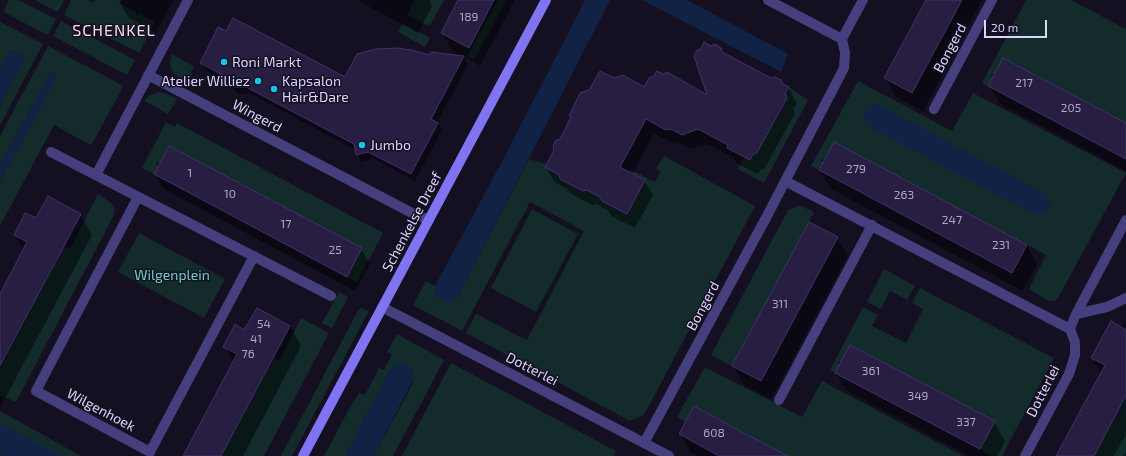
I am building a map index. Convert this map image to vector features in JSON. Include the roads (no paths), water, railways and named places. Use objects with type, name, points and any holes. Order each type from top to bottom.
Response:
[{"type":"street","points":[[96,175],[188,0]]},
{"type":"street","name":"Schenkelse Dreef","points":[[303,456],[546,0]]},
{"type":"street","points":[[768,0],[842,39],[862,0]]},
{"type":"street","name":"Bongerd","points":[[934,109],[992,0]]},
{"type":"street","name":"Bongerd","points":[[644,443],[844,68],[845,53],[842,39]]},
{"type":"street","name":"Wingerd","points":[[148,75],[428,220]]},
{"type":"street","points":[[51,152],[331,296]]},
{"type":"street","points":[[785,181],[1070,329],[1076,314],[1126,220]]},
{"type":"street","name":"Wilgenhoek","points":[[138,197],[36,391],[150,452],[254,256]]},
{"type":"street","points":[[779,400],[872,225]]},
{"type":"street","points":[[1076,314],[1107,307],[1126,298]]},
{"type":"street","name":"Dotterlei","points":[[382,307],[669,456]]},
{"type":"street","name":"Dotterlei","points":[[1025,456],[1069,374],[1074,355],[1075,342],[1070,329]]},
{"type":"water","points":[[585,0],[610,0],[456,300],[448,303],[436,296],[435,286],[505,156]]},
{"type":"water","points":[[642,0],[687,0],[788,54],[781,72]]},
{"type":"water","points":[[10,50],[25,58],[0,105],[0,70]]},
{"type":"water","points":[[53,71],[56,74],[56,79],[0,182],[0,165],[49,75]]},
{"type":"water","points":[[877,104],[1046,194],[1050,200],[1048,208],[1042,214],[1032,213],[866,125],[863,116],[868,106]]},
{"type":"water","points":[[403,364],[412,369],[414,378],[374,456],[345,456],[390,370],[396,365]]},
{"type":"water","points":[[0,423],[61,456],[3,456],[0,454]]},
{"type":"place","name":"Roni Markt","points":[[224,62]]},
{"type":"place","name":"Atelier Williez","points":[[258,81]]},
{"type":"place","name":"Kapsalon Hair&Dare","points":[[274,89]]},
{"type":"place","name":"Jumbo","points":[[362,145]]},
{"type":"district","name":"SCHENKEL","points":[[114,31]]},
{"type":"park label","name":"Wilgenplein","points":[[172,275]]}]
